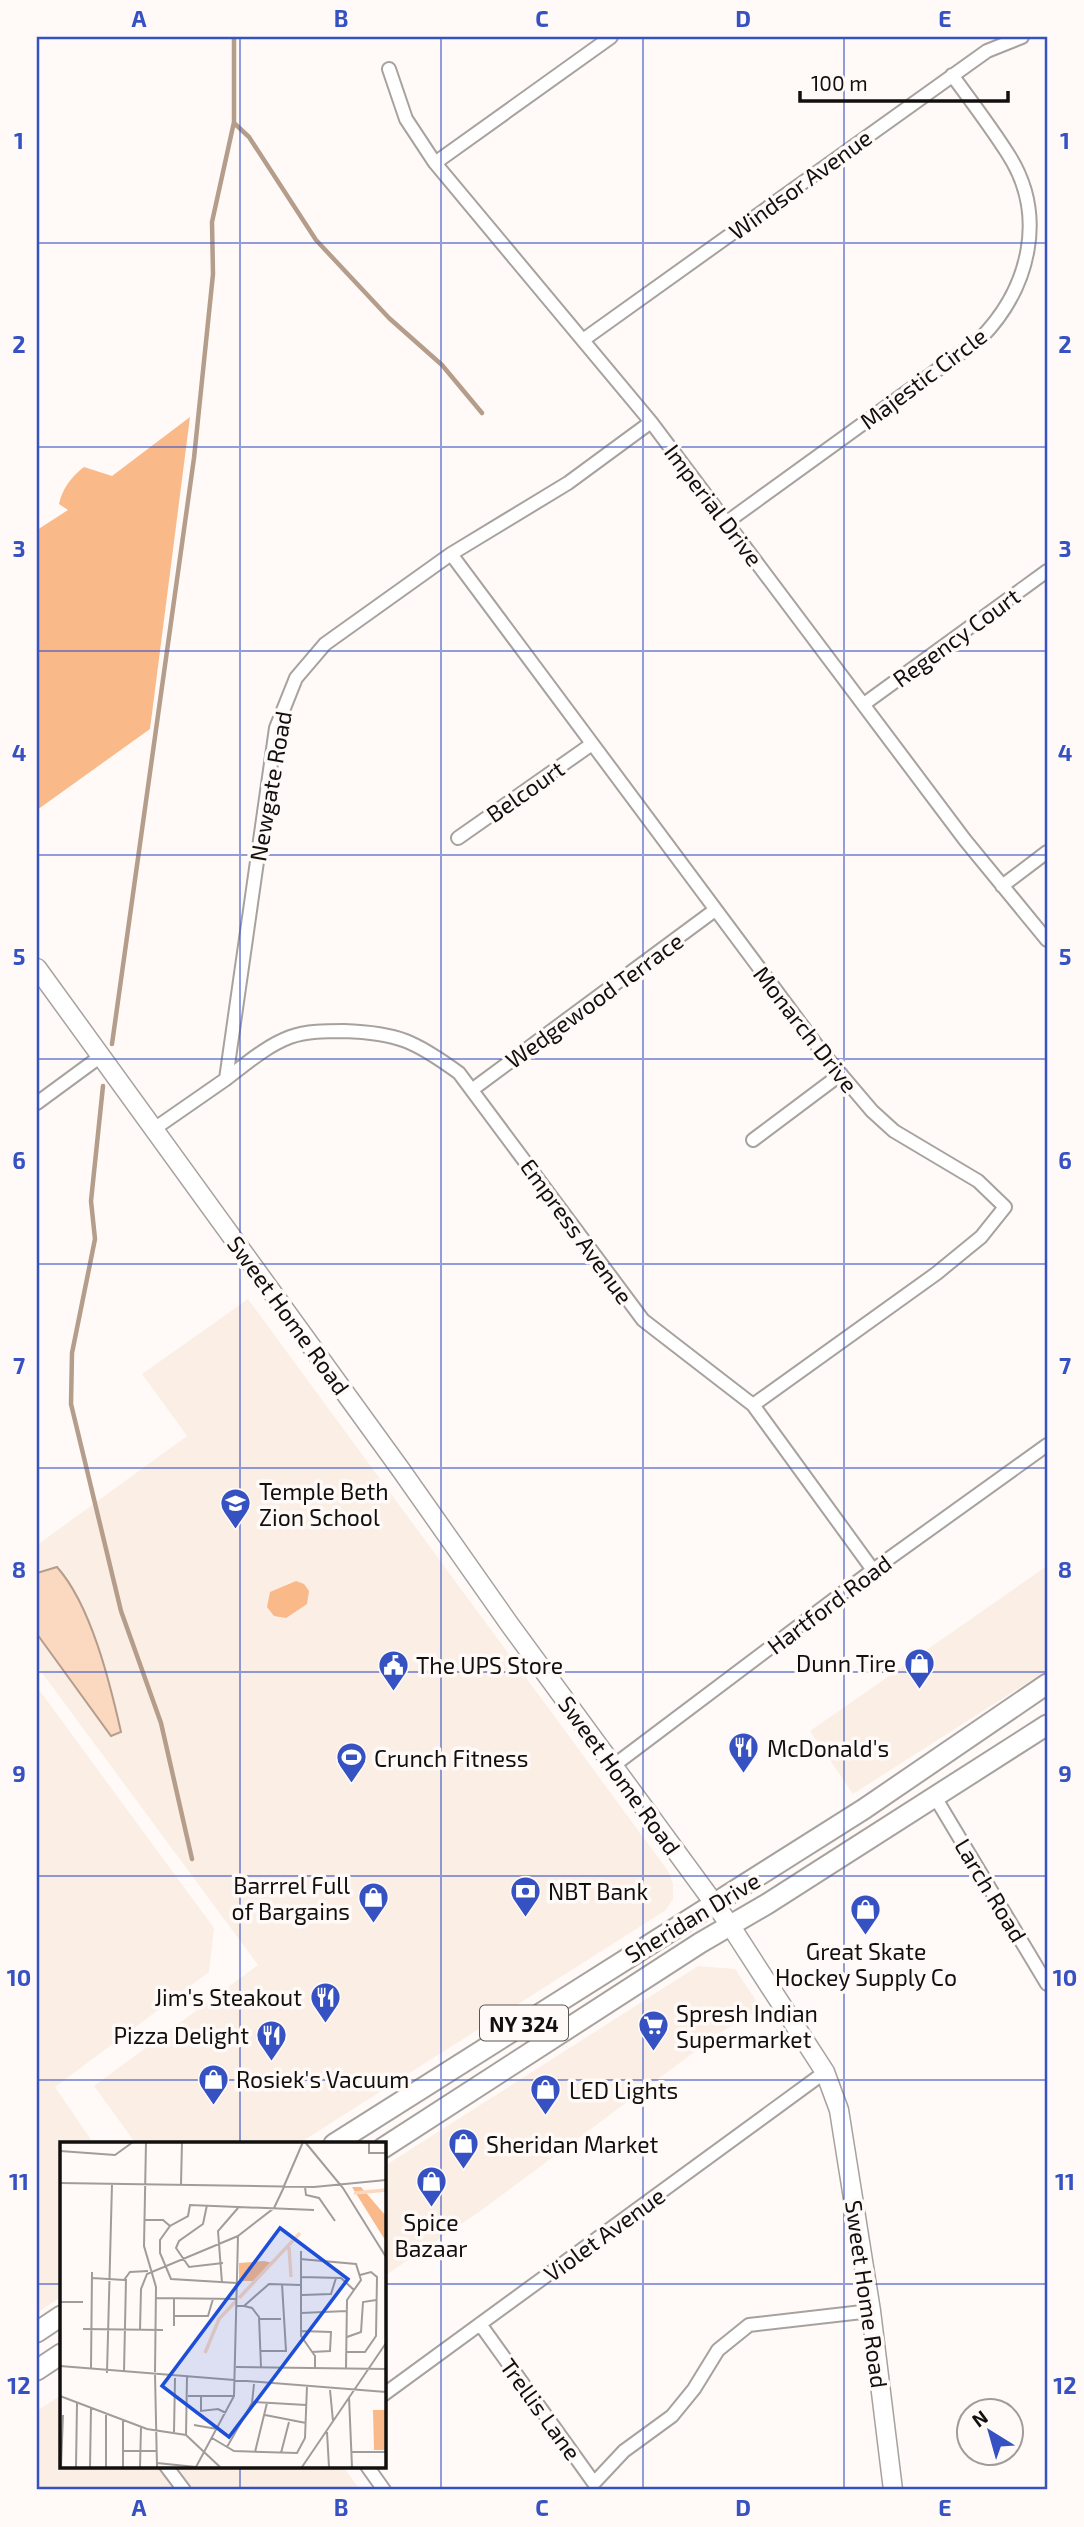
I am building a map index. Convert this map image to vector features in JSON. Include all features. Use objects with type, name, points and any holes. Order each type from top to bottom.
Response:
[{"type":"main road","name":"Sheridan Drive","points":[[337,2142],[864,1809],[1047,1684]]},
{"type":"main road","name":"Sheridan Drive","points":[[385,2147],[1047,1725]]},
{"type":"main road","points":[[37,2332],[60,2317]]},
{"type":"main road","points":[[37,2370],[60,2355]]},
{"type":"street","points":[[435,163],[611,37]]},
{"type":"street","name":"Windsor Avenue","points":[[583,340],[952,75],[987,51],[1022,37]]},
{"type":"street","name":"Imperial Drive","points":[[390,69],[406,119],[435,163],[651,422],[1002,886],[1047,940]]},
{"type":"street","name":"Majestic Circle","points":[[727,522],[979,339],[1003,313],[1020,283],[1030,240],[1030,220],[1020,177],[1009,155],[952,75]]},
{"type":"street","name":"Newgate Road","points":[[226,1079],[271,752],[284,704],[296,678],[325,645],[451,554],[568,483],[651,422]]},
{"type":"street","name":"Monarch Drive","points":[[451,554],[715,911],[872,1111],[894,1131],[978,1181],[1005,1207],[981,1237],[937,1273],[754,1405]]},
{"type":"street","name":"Regency Court","points":[[864,704],[1047,570]]},
{"type":"street","name":"Belcourt","points":[[458,838],[592,744]]},
{"type":"street","points":[[1002,886],[1047,852]]},
{"type":"street","name":"Wedgewood Terrace","points":[[473,1089],[715,911]]},
{"type":"street","name":"Sweet Home Road","points":[[37,968],[730,1925],[825,2072],[839,2110],[871,2311],[893,2490]]},
{"type":"street","name":"Empress Avenue","points":[[226,1079],[272,1046],[291,1037],[328,1031],[384,1032],[430,1052],[459,1073],[643,1321],[754,1405],[873,1570]]},
{"type":"street","points":[[37,1103],[101,1056]]},
{"type":"street","points":[[754,1140],[841,1074]]},
{"type":"street","points":[[154,1129],[226,1079]]},
{"type":"street","name":"Hartford Road","points":[[613,1766],[873,1570],[1047,1446]]},
{"type":"street","name":"Larch Road","points":[[935,1797],[1047,1984]]},
{"type":"street","name":"Violet Avenue","points":[[385,2394],[825,2072]]},
{"type":"street","name":"Trellis Lane","points":[[480,2324],[594,2483],[612,2460],[672,2416],[694,2389],[718,2350],[749,2325],[871,2311]]},
{"type":"street","points":[[168,2468],[184,2490]]},
{"type":"street","points":[[368,2468],[384,2490]]},
{"type":"shaded area","points":[[190,417],[150,729],[37,810],[37,530],[68,510],[59,504],[60,498],[68,483],[84,467],[112,476]]},
{"type":"shaded area","points":[[248,1299],[668,1871],[673,1884],[673,1899],[666,1910],[301,2142],[135,2142],[94,2086],[258,1965],[37,1666],[37,1545],[187,1436],[142,1374]]},
{"type":"shaded area","points":[[1047,1566],[1047,1670],[853,1794],[810,1731]]},
{"type":"shaded area","points":[[57,1567],[80,1602],[98,1645],[121,1732],[111,1736],[37,1634],[37,1573]]},
{"type":"shaded area","points":[[296,1581],[304,1584],[309,1591],[307,1604],[286,1618],[274,1616],[267,1607],[270,1592]]},
{"type":"shaded area","points":[[37,1687],[214,1928],[209,1972],[55,2087],[93,2142],[60,2142],[60,2298],[38,2312]]},
{"type":"shaded area","points":[[698,1966],[735,1969],[761,2008],[720,2033],[479,2212],[385,2276],[385,2166]]},
{"type":"shaded area","points":[[60,2396],[60,2468],[344,2468],[360,2490],[37,2490],[37,2411]]},
{"type":"waterway","points":[[112,1044],[194,458],[213,274],[212,222],[234,122],[234,37]]},
{"type":"waterway","points":[[234,123],[249,137],[316,240],[389,318],[442,365],[482,413]]},
{"type":"waterway","points":[[103,1086],[91,1201],[95,1239],[72,1353],[71,1404],[121,1611],[161,1723],[192,1859]]},
{"type":"place","name":"Temple Beth Zion School","points":[[236,1531]]},
{"type":"place","name":"Dunn Tire","points":[[919,1690]]},
{"type":"place","name":"The UPS Store","points":[[393,1692]]},
{"type":"place","name":"McDonald's","points":[[744,1775]]},
{"type":"place","name":"Crunch Fitness","points":[[351,1785]]},
{"type":"place","name":"NBT Bank","points":[[525,1918]]},
{"type":"place","name":"Barrrel Full of Bargains","points":[[373,1925]]},
{"type":"place","name":"Great Skate Hockey Supply Co","points":[[866,1937]]},
{"type":"place","name":"Jim's Steakout","points":[[325,2024]]},
{"type":"place","name":"Spresh Indian Supermarket","points":[[653,2053]]},
{"type":"place","name":"Pizza Delight","points":[[272,2062]]},
{"type":"place","name":"Rosiek's Vacuum","points":[[213,2106]]},
{"type":"place","name":"LED Lights","points":[[546,2117]]},
{"type":"place","name":"Sheridan Market","points":[[463,2171]]},
{"type":"place","name":"Spice Bazaar","points":[[431,2208]]}]
